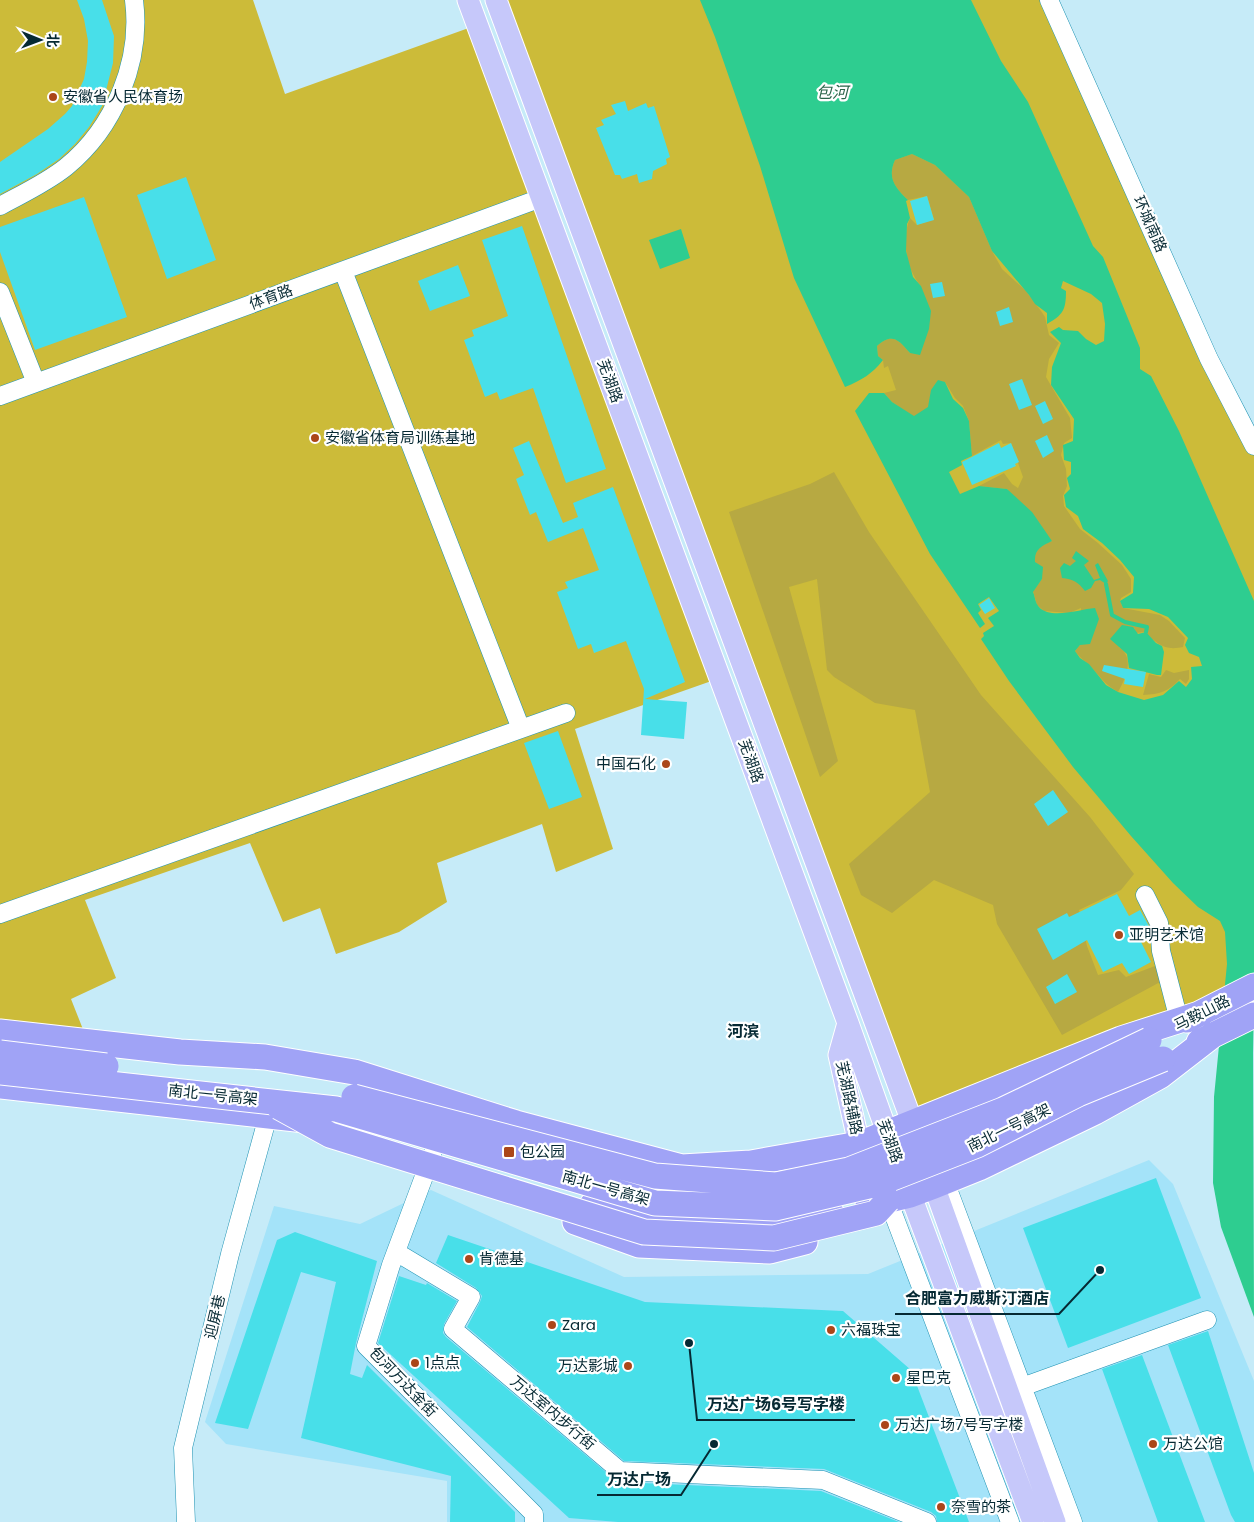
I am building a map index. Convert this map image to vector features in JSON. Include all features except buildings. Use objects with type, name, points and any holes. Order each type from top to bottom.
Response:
[{"type":"highway","name":"马鞍山路","points":[[1156,1050],[1202,1013],[1254,986]]},
{"type":"highway","points":[[0,1032],[180,1052],[265,1057],[354,1072],[516,1122],[682,1167],[751,1163],[859,1144],[1121,1039],[1202,1013]]},
{"type":"highway","name":"马鞍山路","points":[[1156,1050],[1213,1035],[1254,1015]]},
{"type":"highway","points":[[0,1024],[109,1036],[180,1052]]},
{"type":"highway","points":[[0,1086],[269,1109],[333,1123],[432,1154],[472,1170],[533,1189],[649,1219],[762,1226],[899,1198],[979,1168],[1095,1112],[1160,1076],[1213,1035]]},
{"type":"highway","name":"南北一号高架","points":[[0,1053],[347,1096],[655,1176],[776,1185],[849,1170],[1156,1050]]},
{"type":"highway","name":"南北一号高架","points":[[0,1072],[269,1109],[336,1109],[655,1202],[775,1208],[877,1184],[977,1145],[1078,1094],[1156,1050]]},
{"type":"highway","points":[[269,1109],[330,1135],[644,1232],[774,1238],[876,1213],[899,1198]]},
{"type":"main road","name":"芜湖路","points":[[468,0],[848,1023],[887,1134],[899,1198],[1033,1522]]},
{"type":"main road","name":"芜湖路","points":[[496,0],[913,1123],[939,1184],[1055,1522]]},
{"type":"main road","name":"芜湖路辅路","points":[[848,1023],[839,1055],[859,1144]]},
{"type":"street","points":[[0,206],[28,192],[65,168],[89,144],[113,111],[125,80],[132,48],[134,0]]},
{"type":"street","name":"环城南路","points":[[1049,0],[1210,359],[1254,446]]},
{"type":"street","name":"体育路","points":[[0,396],[542,198]]},
{"type":"street","points":[[343,270],[521,729]]},
{"type":"street","points":[[0,292],[36,383]]},
{"type":"street","points":[[0,914],[566,713]]},
{"type":"street","points":[[1145,895],[1159,923],[1161,951],[1179,1020]]},
{"type":"street","name":"迎屏巷","points":[[186,1522],[183,1448],[230,1254],[269,1109]]},
{"type":"street","name":"包河万达金街","points":[[432,1154],[396,1252],[366,1346],[534,1514],[534,1522]]},
{"type":"street","points":[[939,1184],[1022,1387],[1073,1522]]},
{"type":"street","points":[[899,1198],[1010,1522]]},
{"type":"street","name":"万达室内步行街","points":[[396,1252],[470,1297],[453,1329],[620,1470],[822,1480],[927,1522]]},
{"type":"street","points":[[1022,1387],[1207,1320]]},
{"type":"shaded area","name":"安徽省体育局训练基地","points":[[0,0],[253,0],[285,94],[477,25],[720,678],[575,729],[613,849],[556,872],[542,824],[437,863],[447,902],[399,932],[336,954],[320,908],[283,922],[250,843],[85,900],[116,978],[71,999],[88,1042],[0,1032]]},
{"type":"shaded area","points":[[496,0],[1049,0],[1254,438],[1254,986],[913,1123]]},
{"type":"shaded area","points":[[912,154],[935,165],[969,197],[992,251],[1002,269],[1026,291],[1045,317],[1049,335],[1059,343],[1049,359],[1046,377],[1070,418],[1072,438],[1064,443],[1061,455],[1066,469],[1067,486],[1063,496],[1064,506],[1080,529],[1122,565],[1131,579],[1131,592],[1121,598],[1120,601],[1123,608],[1160,615],[1169,621],[1185,638],[1183,647],[1171,648],[1162,646],[1144,632],[1136,633],[1134,628],[1119,647],[1127,657],[1128,662],[1124,681],[1118,692],[1105,683],[1075,651],[1080,645],[1081,608],[1069,613],[1044,611],[1037,605],[1033,591],[1042,579],[1035,564],[1035,556],[1039,548],[1052,541],[1007,489],[979,486],[1004,473],[1012,484],[1018,488],[1023,477],[1011,443],[1003,444],[1001,440],[972,456],[969,421],[963,406],[955,398],[945,382],[928,409],[914,417],[892,402],[884,393],[896,390],[888,366],[884,368],[883,360],[878,356],[877,346],[887,339],[895,339],[910,353],[921,286],[912,271],[906,253],[907,226],[910,218],[917,225],[934,219],[927,196],[908,200],[899,191],[892,177],[895,160]]},
{"type":"shaded area","points":[[834,472],[869,532],[981,695],[1090,817],[1134,874],[1121,890],[1079,910],[1087,946],[1098,975],[1119,970],[1126,977],[1155,966],[1162,981],[1062,1035],[997,924],[993,905],[934,880],[892,913],[861,895],[849,864],[930,792],[915,710],[875,703],[834,677],[827,670],[817,579],[789,587],[838,761],[820,777],[729,512],[810,484]]},
{"type":"shaded area","points":[[1166,670],[1174,673],[1189,670],[1189,679],[1186,684],[1180,679],[1163,692],[1143,695],[1149,674],[1161,677]]},
{"type":"shaded area","points":[[1149,1160],[1173,1184],[1254,1381],[1254,1522],[447,1522],[447,1481],[226,1444],[205,1422],[274,1206],[360,1224],[431,1190],[624,1277],[868,1274]]},
{"type":"water","name":"包河","points":[[700,0],[971,0],[1001,61],[1028,102],[1093,246],[1103,257],[1140,348],[1140,369],[1151,376],[1179,431],[1254,601],[1254,1317],[1221,1227],[1213,1183],[1214,1097],[1227,964],[1225,932],[1220,921],[1198,907],[1173,883],[1131,836],[1073,767],[1009,681],[981,639],[984,636],[983,633],[994,626],[988,618],[999,611],[989,597],[978,604],[981,610],[978,613],[985,624],[980,628],[930,554],[855,411],[869,393],[884,393],[892,402],[914,416],[928,407],[931,390],[938,380],[945,382],[953,399],[963,408],[969,421],[972,456],[961,461],[962,465],[949,472],[960,494],[979,486],[1007,489],[1032,512],[1052,541],[1037,551],[1035,558],[1035,562],[1043,567],[1042,579],[1033,592],[1039,607],[1051,613],[1066,613],[1095,608],[1099,619],[1090,644],[1080,645],[1075,651],[1080,658],[1089,664],[1106,685],[1118,692],[1144,700],[1163,695],[1179,681],[1186,687],[1192,679],[1191,667],[1202,666],[1199,657],[1189,653],[1185,645],[1188,638],[1168,617],[1149,609],[1123,608],[1120,601],[1133,593],[1134,577],[1102,543],[1083,529],[1078,516],[1066,507],[1064,495],[1070,489],[1067,478],[1071,474],[1071,462],[1064,460],[1063,445],[1073,441],[1074,419],[1051,385],[1052,367],[1061,343],[1050,332],[1059,327],[1063,330],[1078,331],[1096,345],[1104,341],[1105,324],[1102,303],[1091,294],[1063,281],[1061,288],[1066,291],[1064,307],[1057,318],[1047,324],[1047,313],[1035,304],[992,251],[969,197],[935,165],[912,154],[895,160],[892,177],[899,191],[908,200],[906,201],[910,218],[907,224],[906,251],[913,277],[921,286],[931,311],[929,329],[920,355],[910,353],[895,339],[887,339],[877,346],[878,356],[883,360],[879,365],[857,382],[845,387],[794,278],[760,166],[715,37]]},
{"type":"water","points":[[681,229],[690,258],[660,269],[649,240]]},
{"type":"water","points":[[1076,551],[1089,561],[1084,565],[1094,580],[1100,578],[1095,565],[1098,563],[1108,581],[1106,584],[1100,580],[1095,581],[1091,588],[1085,591],[1075,582],[1062,578],[1060,568],[1064,563],[1070,566],[1076,561],[1072,558]]},
{"type":"water","points":[[1122,625],[1133,627],[1138,634],[1146,632],[1156,643],[1162,646],[1164,652],[1161,675],[1129,668],[1127,654],[1110,639]]},
{"type":"waterway","points":[[1106,584],[1112,615],[1125,622],[1147,627],[1146,632]]},
{"type":"place","name":"安徽省人民体育场","points":[[53,97]]},
{"type":"place","name":"安徽省体育局训练基地","points":[[315,438]]},
{"type":"place","name":"中国石化","points":[[666,764]]},
{"type":"place","name":"亚明艺术馆","points":[[1119,935]]},
{"type":"place","name":"包公园","points":[[509,1152]]},
{"type":"place","name":"肯德基","points":[[469,1259]]},
{"type":"place","name":"合肥富力威斯汀酒店","points":[[1100,1270]]},
{"type":"place","name":"Zara","points":[[552,1325]]},
{"type":"place","name":"六福珠宝","points":[[831,1330]]},
{"type":"place","name":"万达广场6号写字楼","points":[[689,1343]]},
{"type":"place","name":"1点点","points":[[415,1363]]},
{"type":"place","name":"万达影城","points":[[628,1366]]},
{"type":"place","name":"星巴克","points":[[896,1378]]},
{"type":"place","name":"万达广场7号写字楼","points":[[885,1425]]},
{"type":"place","name":"万达广场","points":[[714,1444]]},
{"type":"place","name":"万达公馆","points":[[1153,1444]]},
{"type":"place","name":"奈雪的茶","points":[[941,1507]]},
{"type":"district","name":"河滨","points":[[743,1031]]}]
